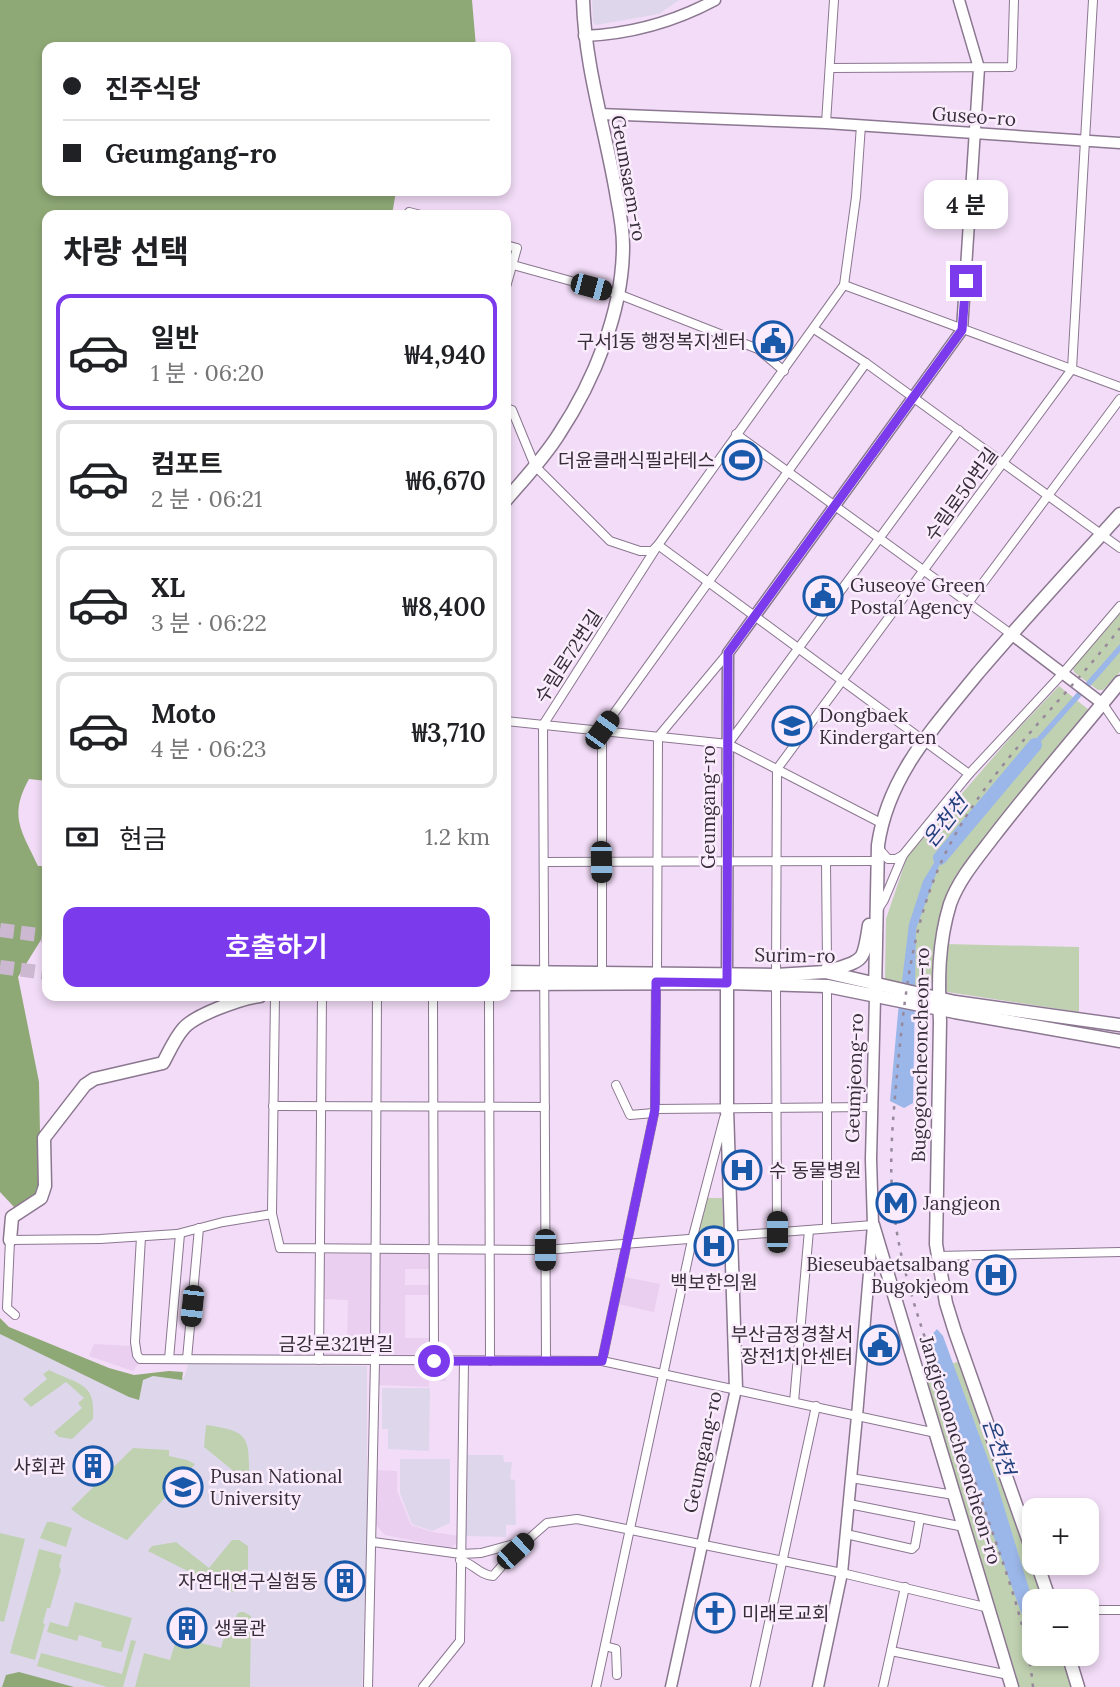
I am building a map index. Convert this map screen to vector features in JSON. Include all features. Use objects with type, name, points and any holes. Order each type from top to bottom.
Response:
[{"type":"main road","name":"Geumsaem-ro","points":[[511,494],[559,435],[586,388],[606,337],[618,294],[624,245],[584,36],[583,0]]},
{"type":"main road","name":"Geumjeong-ro","points":[[882,992],[876,912],[876,861],[881,823],[906,765],[923,740],[1011,635],[1120,514]]},
{"type":"main road","name":"Bugogoncheoncheon-ro","points":[[1022,1522],[955,1332],[937,1256],[936,1003],[940,942],[951,901],[963,879],[1012,812],[1120,682]]},
{"type":"main road","points":[[825,972],[857,962],[863,955],[868,926],[876,912]]},
{"type":"main road","name":"Surim-ro","points":[[511,983],[602,971],[657,977]]},
{"type":"main road","name":"Surim-ro","points":[[776,980],[825,972],[882,992]]},
{"type":"main road","name":"Surim-ro","points":[[511,973],[544,978],[776,980],[882,992],[1120,1041]]},
{"type":"main road","name":"Geumgang-ro","points":[[727,978],[727,1108],[736,1389]]},
{"type":"main road","points":[[10,1240],[12,1217],[41,1198],[46,1186],[44,1138],[85,1085],[94,1079],[163,1063],[184,1027],[238,1001]]},
{"type":"main road","name":"Surim-ro","points":[[936,1003],[1120,1025]]},
{"type":"main road","name":"Jangjeononcheoncheon-ro","points":[[873,1225],[1010,1681]]},
{"type":"main road","points":[[1072,1666],[1078,1687]]},
{"type":"street","points":[[584,36],[663,24],[715,0]]},
{"type":"street","points":[[827,123],[834,0]]},
{"type":"street","points":[[602,1361],[654,1111],[658,737],[728,653],[962,330],[979,68],[959,0]]},
{"type":"street","points":[[830,68],[1012,67],[1014,0]]},
{"type":"street","points":[[1072,369],[1093,0]]},
{"type":"street","name":"Guseo-ro","points":[[599,114],[827,123],[1120,143]]},
{"type":"street","name":"수림로72번길","points":[[546,1360],[543,724],[658,545],[844,285],[856,197],[861,125]]},
{"type":"street","points":[[511,246],[517,248],[511,271]]},
{"type":"street","points":[[513,265],[618,294],[758,349],[785,371]]},
{"type":"street","points":[[844,285],[1120,387]]},
{"type":"street","points":[[814,329],[914,397],[1120,548]]},
{"type":"street","points":[[602,971],[602,730],[866,363]]},
{"type":"street","name":"수림로50번길","points":[[777,769],[1072,369]]},
{"type":"street","points":[[968,603],[1120,399]]},
{"type":"street","points":[[511,410],[535,466],[610,541],[640,551],[652,551],[658,545],[970,774]]},
{"type":"street","points":[[728,744],[959,430]]},
{"type":"street","points":[[736,434],[1092,694],[1103,704],[1120,729]]},
{"type":"street","points":[[876,912],[903,855],[970,774],[1065,675],[1120,606]]},
{"type":"street","name":"Geumgang-ro","points":[[727,978],[728,653]]},
{"type":"street","points":[[511,721],[728,744],[881,823]]},
{"type":"street","points":[[777,769],[777,1232]]},
{"type":"street","points":[[878,845],[882,855],[888,859],[903,855]]},
{"type":"street","points":[[544,862],[876,861]]},
{"type":"street","points":[[825,972],[826,862]]},
{"type":"street","points":[[827,986],[827,1228]]},
{"type":"street","name":"Geumjeong-ro","points":[[818,1687],[842,1573],[849,1504],[873,1225],[871,1107],[882,992]]},
{"type":"street","points":[[275,1001],[272,1214],[280,1248],[545,1250],[873,1225]]},
{"type":"street","points":[[319,1360],[323,1001]]},
{"type":"street","points":[[368,1687],[373,1542],[377,1001]]},
{"type":"street","points":[[433,1001],[434,1361]]},
{"type":"street","points":[[489,1001],[490,1361]]},
{"type":"street","points":[[616,1085],[630,1115],[654,1111],[727,1108],[871,1107]]},
{"type":"street","points":[[273,1107],[545,1107]]},
{"type":"street","points":[[596,1687],[692,1240],[727,1108]]},
{"type":"street","points":[[15,1315],[7,1308],[10,1240],[180,1234],[272,1214]]},
{"type":"street","points":[[187,1359],[200,1228]]},
{"type":"street","points":[[794,1402],[809,1230]]},
{"type":"street","points":[[169,1359],[180,1234]]},
{"type":"street","name":"금강로321번길","points":[[141,1237],[135,1342],[137,1355],[145,1360],[602,1361],[936,1433]]},
{"type":"street","points":[[937,1256],[1120,1252]]},
{"type":"street","points":[[423,1687],[460,1641],[464,1361]]},
{"type":"street","name":"Geumgang-ro","points":[[671,1687],[736,1389]]},
{"type":"street","points":[[755,1687],[816,1406]]},
{"type":"street","points":[[851,1478],[954,1495]]},
{"type":"street","points":[[849,1504],[964,1527]]},
{"type":"street","points":[[846,1534],[912,1549],[915,1546],[920,1518]]},
{"type":"street","points":[[460,1557],[483,1575],[493,1576],[547,1523],[577,1519],[842,1573],[989,1608]]},
{"type":"street","points":[[373,1542],[460,1557],[526,1541]]},
{"type":"street","points":[[883,1687],[905,1587]]},
{"type":"street","points":[[1099,1610],[1120,1610]]},
{"type":"street","points":[[605,1646],[616,1649],[617,1675]]},
{"type":"street","points":[[891,1651],[1010,1681]]},
{"type":"shaded area","points":[[592,0],[679,0],[659,14],[596,25],[593,22]]},
{"type":"shaded area","points":[[377,1251],[431,1251],[431,1269],[405,1269],[405,1285],[429,1285],[429,1295],[405,1295],[405,1338],[431,1338],[431,1358],[377,1358]]},
{"type":"shaded area","points":[[322,1254],[375,1254],[374,1356],[322,1356],[322,1342],[347,1342],[348,1300],[321,1299]]},
{"type":"shaded area","points":[[624,1277],[660,1284],[654,1312],[618,1304]]},
{"type":"shaded area","name":"Pusan National University","points":[[0,1321],[8,1328],[110,1372],[138,1380],[152,1376],[184,1378],[188,1364],[367,1366],[367,1532],[362,1687],[0,1687]]},
{"type":"shaded area","points":[[94,1344],[133,1346],[133,1359],[139,1363],[133,1371],[89,1356]]},
{"type":"shaded area","points":[[378,1364],[446,1364],[446,1381],[429,1381],[429,1387],[378,1385]]},
{"type":"shaded area","points":[[382,1388],[430,1388],[429,1451],[388,1449],[388,1429],[382,1429]]},
{"type":"shaded area","points":[[466,1455],[503,1455],[504,1462],[512,1462],[510,1479],[515,1480],[516,1525],[506,1525],[506,1537],[466,1536]]},
{"type":"shaded area","points":[[400,1459],[450,1459],[450,1523],[432,1531],[412,1524],[400,1493]]},
{"type":"shaded area","points":[[376,1470],[397,1471],[397,1491],[411,1525],[432,1532],[460,1536],[458,1542],[450,1548],[385,1535],[376,1525]]},
{"type":"green space","points":[[0,0],[472,0],[476,42],[42,42],[42,196],[395,196],[393,210],[42,210],[42,780],[29,779],[18,814],[23,833],[38,866],[42,866],[42,938],[18,977],[39,1082],[41,1184],[36,1195],[15,1208],[0,1192]]},
{"type":"green space","points":[[1120,610],[1120,672],[1103,690],[1098,690],[1072,668]]},
{"type":"green space","points":[[1059,686],[1089,710],[962,872],[937,941],[931,984],[924,990],[885,980],[886,919],[907,857],[1016,731]]},
{"type":"green space","points":[[945,944],[1079,947],[1079,1012],[947,992],[941,984]]},
{"type":"green space","points":[[707,1198],[722,1198],[724,1232],[698,1234]]},
{"type":"green space","points":[[0,1318],[9,1327],[109,1368],[134,1375],[183,1372],[182,1380],[153,1376],[143,1380],[139,1400],[129,1397],[0,1334]]},
{"type":"green space","points":[[957,1362],[963,1363],[1022,1532],[1022,1575],[1037,1575],[1042,1589],[1022,1589],[1022,1666],[1065,1666],[1071,1687],[1017,1687],[993,1601],[921,1373]]},
{"type":"green space","points":[[49,1370],[83,1386],[91,1397],[93,1419],[72,1439],[59,1437],[54,1432],[82,1408],[78,1403],[84,1398],[66,1382],[31,1407],[23,1399],[47,1379],[43,1374]]},
{"type":"green space","points":[[206,1425],[231,1430],[244,1438],[247,1444],[249,1478],[242,1478],[204,1447]]},
{"type":"green space","points":[[133,1448],[169,1450],[169,1456],[195,1464],[127,1540],[71,1509]]},
{"type":"green space","points":[[47,1522],[72,1528],[66,1547],[40,1538]]},
{"type":"green space","points":[[0,1533],[25,1539],[4,1622],[0,1621]]},
{"type":"green space","points":[[232,1540],[239,1540],[248,1546],[248,1568],[244,1586],[234,1592],[148,1551],[152,1546],[176,1542],[209,1568]]},
{"type":"green space","points":[[39,1549],[62,1555],[59,1566],[61,1570],[50,1608],[47,1608],[35,1660],[10,1653]]},
{"type":"green space","points":[[75,1602],[132,1618],[122,1652],[101,1647],[102,1642],[79,1635],[77,1641],[47,1632],[50,1622],[68,1627]]},
{"type":"green space","points":[[240,1612],[251,1616],[250,1687],[135,1687],[144,1653],[170,1660],[177,1637],[221,1648],[229,1620],[235,1621]]},
{"type":"green space","points":[[131,1640],[136,1641],[123,1687],[107,1687],[37,1666],[41,1653],[122,1674]]},
{"type":"green space","points":[[19,1672],[74,1687],[2,1687],[6,1675]]},
{"type":"water","name":"온천천","points":[[1120,644],[1120,652],[1101,674],[1044,738],[982,800],[943,855],[916,929],[913,1103],[904,1108],[890,1101],[909,924],[923,881],[951,835]]},
{"type":"water","name":"온천천","points":[[937,1329],[943,1336],[997,1484],[1022,1566],[1022,1575],[1025,1575],[1029,1589],[1022,1589],[1022,1615],[924,1344]]},
{"type":"waterway","name":"온천천","points":[[940,858],[1035,745]]},
{"type":"tunnel","points":[[0,930],[42,935]]},
{"type":"tunnel","points":[[0,967],[42,972]]},
{"type":"railway","points":[[1033,1687],[1023,1628],[1012,1589],[933,1362],[905,1270],[892,1195],[894,1108],[913,951],[929,892],[941,863],[955,835],[991,780],[1120,628]]},
{"type":"place","name":"구서1동 행정복지센터","points":[[773,341]]},
{"type":"place","name":"더윤클래식필라테스","points":[[742,460]]},
{"type":"place","name":"Guseoye Green Postal Agency","points":[[823,596]]},
{"type":"place","name":"Dongbaek Kindergarten","points":[[792,726]]},
{"type":"place","name":"수 동물병원","points":[[742,1170]]},
{"type":"place","name":"Jangjeon","points":[[896,1203]]},
{"type":"place","name":"백보한의원","points":[[714,1246]]},
{"type":"place","name":"Bieseubaetsalbang Bugokjeom","points":[[996,1275]]},
{"type":"place","name":"부산금정경찰서 장전1치안센터","points":[[880,1345]]},
{"type":"place","name":"사회관","points":[[93,1466]]},
{"type":"place","name":"Pusan National University","points":[[183,1487]]},
{"type":"place","name":"자연대연구실험동","points":[[345,1581]]},
{"type":"place","name":"미래로교회","points":[[715,1613]]},
{"type":"place","name":"생물관","points":[[187,1628]]},
{"type":"route","points":[[434,1361],[602,1361],[655,1109],[656,982],[727,983],[728,653],[962,330],[966,281]]}]
